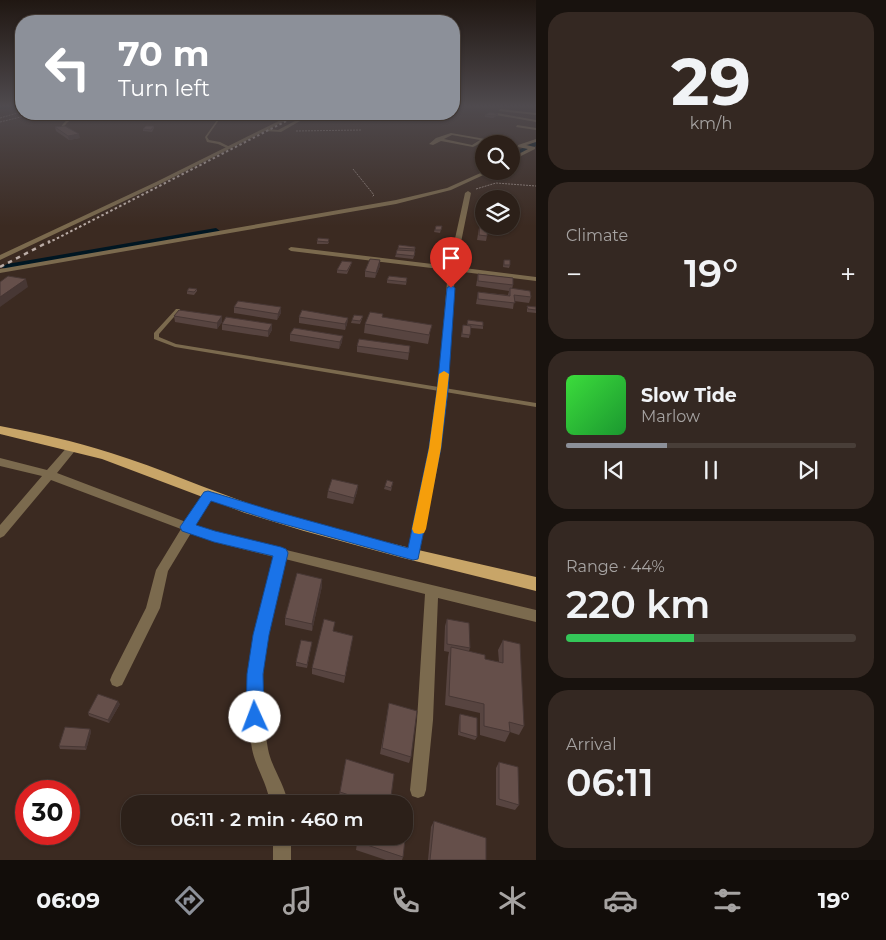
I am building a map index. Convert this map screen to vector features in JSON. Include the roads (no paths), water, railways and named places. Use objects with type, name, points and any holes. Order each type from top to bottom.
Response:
[{"type":"main road","points":[[0,430],[107,456],[208,495],[273,516],[413,555],[536,584]]},
{"type":"street","points":[[0,258],[232,146]]},
{"type":"street","points":[[520,155],[533,147]]},
{"type":"street","points":[[0,271],[11,273],[156,243],[396,202],[449,189],[475,178]]},
{"type":"street","points":[[413,555],[435,448],[443,390],[452,268],[468,193]]},
{"type":"street","points":[[291,249],[536,279]]},
{"type":"street","points":[[0,533],[73,447]]},
{"type":"street","points":[[0,462],[49,475],[214,536],[536,616]]},
{"type":"street","points":[[117,680],[153,608],[162,570],[208,495]]},
{"type":"street","points":[[279,795],[263,761],[254,705],[255,674],[261,635],[281,553]]},
{"type":"street","points":[[418,790],[425,720],[432,590]]},
{"type":"street","points":[[282,845],[282,860]]},
{"type":"lane","points":[[178,310],[156,334],[156,338],[176,345],[536,405]]},
{"type":"waterway","points":[[520,152],[530,146]]},
{"type":"waterway","points":[[7,267],[216,231]]},
{"type":"railway","points":[[48,243],[237,146]]},
{"type":"railway","points":[[0,267],[50,241]]}]
